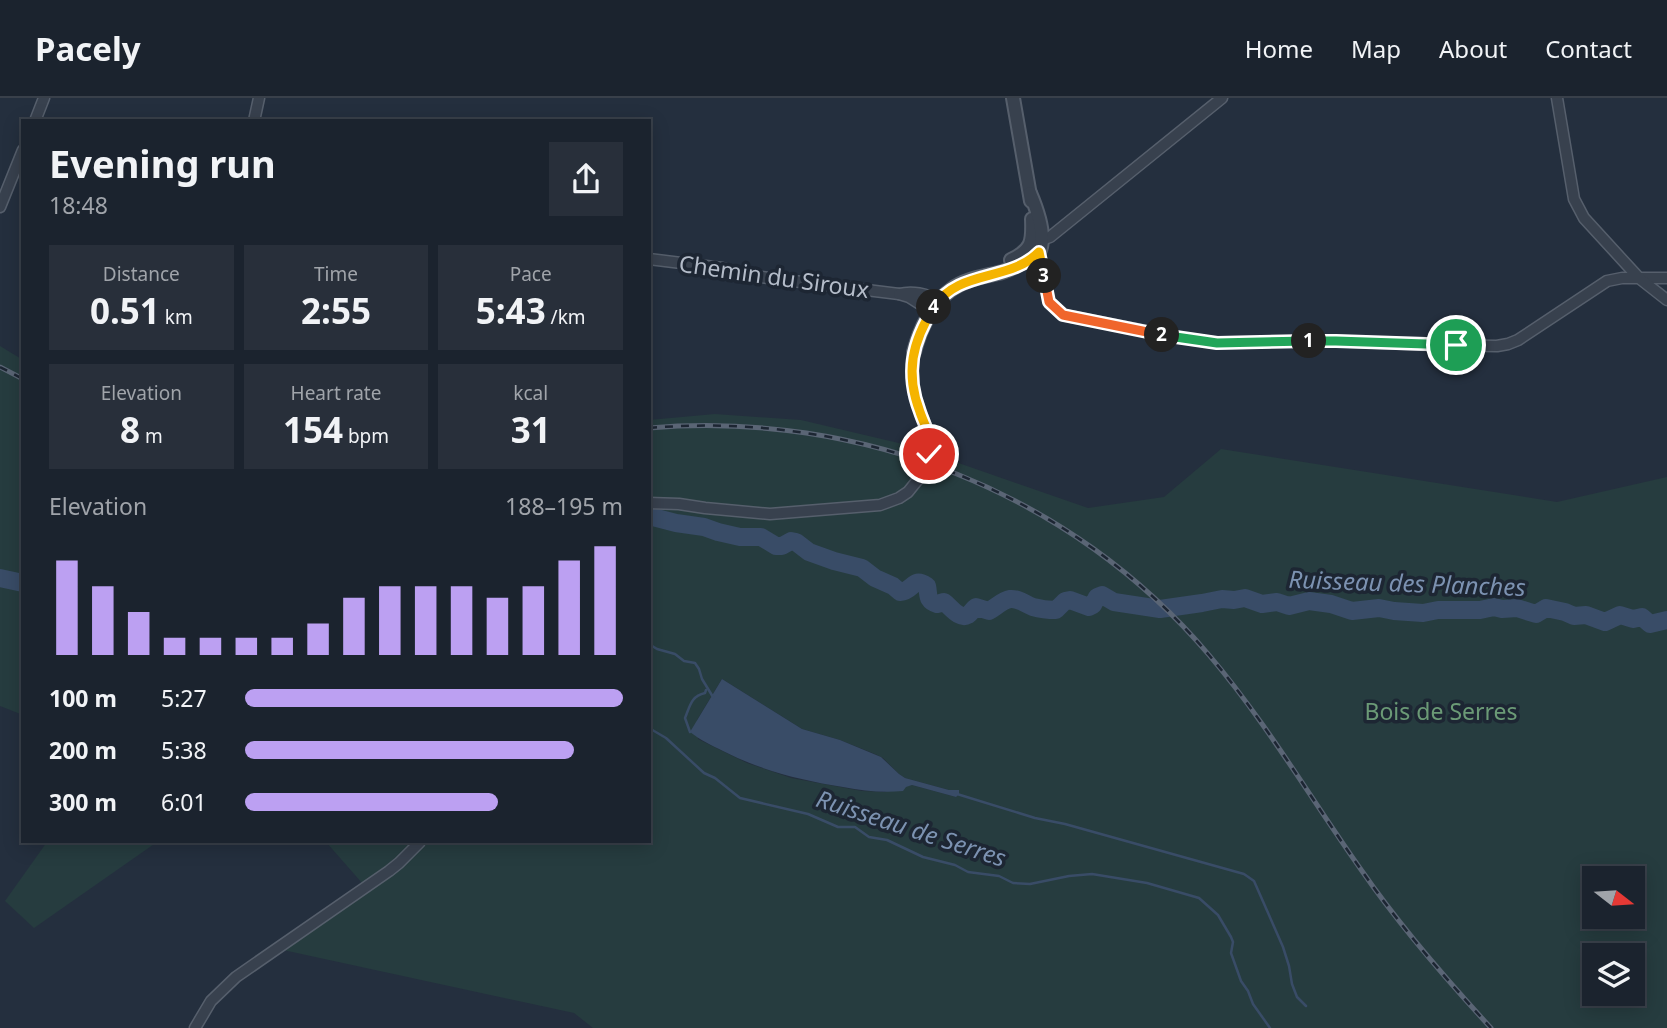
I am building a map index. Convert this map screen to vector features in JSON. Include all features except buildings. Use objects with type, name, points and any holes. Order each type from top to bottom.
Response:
[{"type":"street","points":[[36,119],[44,98]]},
{"type":"street","points":[[254,119],[259,98]]},
{"type":"street","points":[[1013,98],[1030,192],[1033,229],[1049,302],[1063,315],[1217,343],[1336,341],[1497,346],[1518,340],[1606,281],[1622,278],[1667,278]]},
{"type":"street","points":[[651,503],[770,514],[880,505],[908,492],[919,477],[931,444],[914,394],[912,370],[920,334],[934,306],[953,288],[982,276],[1050,237],[1222,98]]},
{"type":"street","points":[[1557,98],[1574,199],[1584,218],[1639,278],[1667,300]]},
{"type":"street","points":[[0,207],[21,155]]},
{"type":"street","name":"Chemin du Siroux","points":[[651,259],[722,268],[745,275],[899,294],[934,306]]},
{"type":"street","points":[[195,1028],[211,1001],[236,977],[389,872],[419,843]]},
{"type":"green space","points":[[0,346],[21,359],[21,714],[0,706]]},
{"type":"green space","name":"Bois de Serres","points":[[715,414],[801,420],[907,445],[1088,508],[1164,497],[1221,449],[1557,502],[1667,477],[1667,1028],[593,1028],[574,1013],[283,950],[362,883],[327,843],[651,843],[651,420]],"holes":[[[722,679],[802,729],[840,740],[883,758],[905,778],[957,790],[956,797],[912,785],[884,792],[862,791],[791,778],[747,763],[698,739],[697,720]]]},
{"type":"green space","points":[[46,843],[156,843],[34,928],[5,901]]},
{"type":"water","points":[[722,679],[802,729],[840,740],[881,757],[905,778],[949,790],[959,790],[959,794],[956,797],[912,785],[903,791],[888,792],[827,784],[767,769],[723,751],[690,732]]},
{"type":"waterway","name":"Ruisseau des Planches","points":[[651,517],[740,537],[761,537],[776,546],[796,542],[809,552],[862,568],[900,592],[916,583],[922,583],[927,586],[931,601],[937,604],[944,602],[961,616],[969,614],[976,607],[989,611],[1010,599],[1044,609],[1056,610],[1070,600],[1089,607],[1102,595],[1114,602],[1160,609],[1245,598],[1262,604],[1277,602],[1289,606],[1309,601],[1352,611],[1379,608],[1423,613],[1494,607],[1517,608],[1536,614],[1546,608],[1574,616],[1586,615],[1605,622],[1620,615],[1633,619],[1642,617],[1650,624],[1667,620]]},
{"type":"waterway","name":"Ruisseau des Planches","points":[[0,578],[21,583]]},
{"type":"waterway","points":[[651,645],[675,654],[684,661],[695,663],[713,697]]},
{"type":"waterway","points":[[690,732],[685,718],[694,699],[706,690]]},
{"type":"waterway","name":"Ruisseau de Serres","points":[[651,729],[666,738],[704,773],[715,778],[740,798],[808,814],[838,827],[855,827],[869,837],[887,840],[923,857],[955,865],[968,872],[999,876],[1013,883],[1030,884],[1092,874],[1147,883],[1199,898],[1218,915],[1231,937],[1231,953],[1241,981],[1270,1028]]},
{"type":"waterway","points":[[957,794],[1035,818],[1244,874],[1254,881],[1283,947],[1297,997],[1306,1006]]},
{"type":"railway","points":[[0,367],[21,378]]},
{"type":"railway","points":[[651,428],[728,426],[806,433],[883,449],[957,474],[1027,507],[1093,549],[1154,598],[1209,655],[1269,734],[1392,912],[1491,1028]]},
{"type":"route","points":[[929,454],[930,438],[914,394],[912,360],[931,311],[937,301],[953,288],[982,276],[1001,273],[1029,260],[1039,252],[1049,302],[1063,315],[1217,343],[1336,341],[1456,345]]}]
